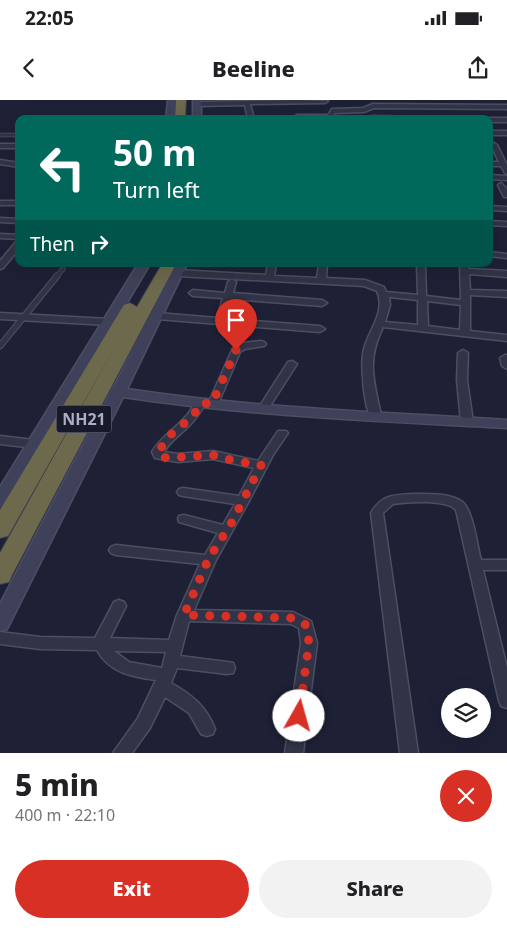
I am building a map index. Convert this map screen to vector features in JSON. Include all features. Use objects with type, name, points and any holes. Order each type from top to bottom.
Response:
[{"type":"highway","points":[[180,115],[181,100]]},
{"type":"highway","points":[[190,115],[195,101]]},
{"type":"highway","name":"NH21","points":[[0,575],[99,389],[105,335],[155,267]]},
{"type":"highway","name":"NH21","points":[[0,530],[99,389],[176,267]]},
{"type":"street","points":[[170,115],[172,100]]},
{"type":"street","points":[[197,115],[195,101],[246,103],[325,101]]},
{"type":"street","points":[[246,103],[250,115]]},
{"type":"street","points":[[330,115],[330,112],[332,111],[358,110],[373,106],[481,105],[507,108]]},
{"type":"street","points":[[358,110],[367,115]]},
{"type":"street","points":[[493,120],[507,120]]},
{"type":"street","points":[[493,133],[507,133]]},
{"type":"street","points":[[0,146],[15,146]]},
{"type":"street","points":[[494,146],[507,172]]},
{"type":"street","points":[[0,162],[15,164]]},
{"type":"street","points":[[493,164],[503,164]]},
{"type":"street","points":[[493,177],[507,178]]},
{"type":"street","points":[[501,185],[507,195]]},
{"type":"street","points":[[0,203],[15,203]]},
{"type":"street","points":[[493,208],[507,209]]},
{"type":"street","points":[[0,220],[15,221]]},
{"type":"street","points":[[493,223],[507,224]]},
{"type":"street","points":[[0,236],[15,237]]},
{"type":"street","points":[[0,251],[15,252]]},
{"type":"street","points":[[0,266],[15,253]]},
{"type":"street","points":[[493,254],[507,256]]},
{"type":"street","points":[[0,500],[105,335],[142,267]]},
{"type":"street","points":[[0,622],[99,389],[157,316],[176,267],[224,275],[365,283],[376,286],[384,294],[386,302],[381,324],[371,342],[367,361],[375,416]]},
{"type":"street","points":[[224,275],[225,267]]},
{"type":"street","points":[[270,277],[272,267]]},
{"type":"street","points":[[321,280],[323,267]]},
{"type":"street","points":[[421,267],[424,329]]},
{"type":"street","points":[[465,334],[467,303],[464,267],[507,274]]},
{"type":"street","points":[[221,321],[232,282]]},
{"type":"street","points":[[466,292],[507,294]]},
{"type":"street","points":[[193,293],[322,303]]},
{"type":"street","points":[[384,294],[467,303]]},
{"type":"street","points":[[0,316],[21,318],[105,335]]},
{"type":"street","points":[[157,316],[320,329]]},
{"type":"street","points":[[381,324],[507,338]]},
{"type":"street","points":[[261,344],[244,346],[236,350],[207,404],[164,441],[158,452],[159,455],[178,458],[213,455],[261,465]]},
{"type":"street","points":[[463,353],[462,380],[467,422]]},
{"type":"street","points":[[270,410],[275,388],[292,364]]},
{"type":"street","points":[[99,389],[207,404],[270,410],[507,424]]},
{"type":"street","points":[[122,753],[144,723],[168,667],[184,615],[208,560],[243,501],[261,465],[282,433]]},
{"type":"street","points":[[0,440],[34,444]]},
{"type":"street","points":[[183,492],[243,501]]},
{"type":"street","points":[[410,753],[377,513],[382,505],[392,500],[405,499],[449,501],[458,504],[462,509],[507,702]]},
{"type":"street","points":[[184,519],[226,531]]},
{"type":"street","points":[[116,550],[208,560]]},
{"type":"street","points":[[475,565],[507,566]]},
{"type":"street","points":[[120,606],[105,632],[102,646],[109,657],[118,665],[227,668]]},
{"type":"street","points":[[184,615],[293,618],[306,625],[309,643],[294,753]]},
{"type":"street","points":[[0,638],[40,643],[102,646],[168,667],[191,703],[200,712],[207,729]]},
{"type":"lane","points":[[0,135],[15,135]]},
{"type":"lane","points":[[0,346],[63,269]]},
{"type":"route","points":[[236,350],[212,404],[201,403],[188,422],[169,436],[158,452],[162,457],[167,458],[205,454],[261,465],[232,522],[208,560],[184,615],[241,615],[293,618],[306,625],[309,643],[299,716]]}]
